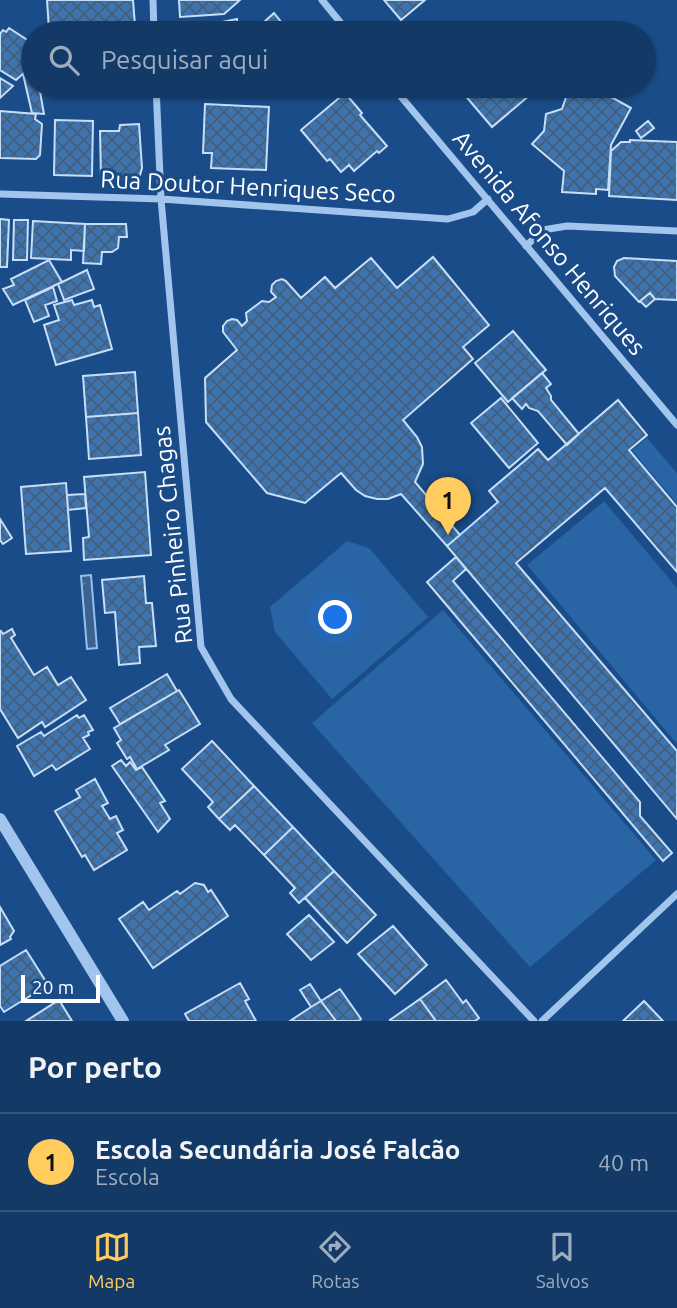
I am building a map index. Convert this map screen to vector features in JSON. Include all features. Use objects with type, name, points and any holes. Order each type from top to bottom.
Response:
[{"type":"street","points":[[153,0],[154,21]]},
{"type":"street","points":[[322,0],[339,21]]},
{"type":"street","name":"Rua Pinheiro Chagas","points":[[157,98],[161,199],[201,647],[231,699],[534,1021]]},
{"type":"street","name":"Avenida Afonso Henriques","points":[[402,98],[677,425]]},
{"type":"street","name":"Rua Doutor Henriques Seco","points":[[0,194],[161,199],[448,219],[472,212],[488,200]]},
{"type":"street","points":[[526,246],[543,230],[567,226],[677,231]]},
{"type":"street","points":[[0,819],[124,1021]]},
{"type":"street","points":[[542,1021],[677,894]]},
{"type":"shaded area","points":[[647,438],[677,473],[677,504],[632,450]]},
{"type":"shaded area","points":[[604,501],[677,588],[677,744],[527,565]]},
{"type":"shaded area","points":[[347,541],[369,548],[428,617],[332,699],[275,632],[270,607]]},
{"type":"shaded area","points":[[443,610],[656,860],[530,967],[312,723]]},
{"type":"water","points":[[91,575],[97,648],[87,649],[81,576]]},
{"type":"building","points":[[47,0],[133,0],[135,21],[48,21]]},
{"type":"building","points":[[179,0],[240,0],[224,14],[180,17]]},
{"type":"building","points":[[384,0],[425,0],[401,20]]},
{"type":"building","points":[[274,13],[280,21],[265,21]]},
{"type":"building","points":[[9,28],[21,36],[21,76],[16,80],[0,70],[0,34],[3,30],[6,32]]},
{"type":"building","points":[[0,78],[13,86],[0,98]]},
{"type":"building","points":[[29,98],[41,98],[44,114],[32,113]]},
{"type":"building","points":[[339,98],[349,98],[387,146],[354,171],[349,165],[341,172],[330,159],[327,161],[301,130]]},
{"type":"building","points":[[467,98],[526,98],[492,127]]},
{"type":"building","points":[[566,98],[613,98],[631,108],[611,145],[608,190],[596,189],[596,194],[562,192],[564,171],[532,144],[544,131],[546,114],[562,109]]},
{"type":"building","points":[[205,104],[269,107],[266,170],[211,168],[212,153],[203,153]]},
{"type":"building","points":[[0,111],[36,114],[35,119],[42,124],[40,155],[36,159],[0,158]]},
{"type":"building","points":[[55,120],[93,121],[92,176],[54,175]]},
{"type":"building","points":[[648,121],[654,128],[641,138],[636,131]]},
{"type":"building","points":[[139,124],[142,168],[140,175],[132,180],[101,178],[100,131],[119,131],[120,125]]},
{"type":"building","points":[[621,142],[677,142],[677,200],[609,196],[611,151]]},
{"type":"building","points":[[0,219],[9,220],[7,267],[0,267]]},
{"type":"building","points":[[14,220],[28,220],[27,260],[13,260]]},
{"type":"building","points":[[33,221],[85,224],[84,251],[71,250],[71,260],[31,258]]},
{"type":"building","points":[[85,224],[126,224],[127,237],[119,237],[118,248],[112,252],[102,252],[101,264],[83,263]]},
{"type":"building","points":[[433,257],[489,325],[463,347],[473,359],[403,420],[422,447],[423,464],[415,482],[460,535],[447,546],[401,494],[388,499],[365,496],[341,473],[305,503],[267,493],[206,422],[205,378],[237,350],[223,332],[223,326],[232,319],[242,326],[247,321],[246,313],[262,301],[269,302],[276,297],[271,292],[276,281],[286,281],[301,298],[325,277],[335,288],[371,258],[397,288]]},
{"type":"building","points":[[624,258],[677,261],[677,300],[655,299],[650,293],[639,302],[615,276],[614,267],[617,261]]},
{"type":"building","points":[[49,260],[62,282],[13,305],[3,289],[14,285],[11,279]]},
{"type":"building","points":[[87,270],[94,289],[64,300],[58,284]]},
{"type":"building","points":[[53,287],[57,301],[45,305],[49,316],[34,322],[25,300]]},
{"type":"building","points":[[650,293],[655,299],[646,307],[640,301]]},
{"type":"building","points":[[72,300],[74,305],[92,300],[94,307],[100,305],[112,349],[56,365],[44,325],[59,320],[54,305]]},
{"type":"building","points":[[513,331],[546,370],[508,402],[475,363]]},
{"type":"building","points":[[135,372],[138,413],[86,417],[83,376]]},
{"type":"building","points":[[542,373],[551,384],[546,388],[551,400],[579,434],[567,445],[538,411],[526,404],[522,409],[512,398]]},
{"type":"building","points":[[501,398],[538,443],[509,468],[471,423]]},
{"type":"building","points":[[618,400],[647,435],[629,450],[677,507],[677,572],[605,488],[516,563],[677,751],[677,819],[447,546],[498,502],[489,491],[538,449],[548,460]]},
{"type":"building","points":[[138,413],[141,455],[89,459],[86,417]]},
{"type":"building","points":[[145,472],[151,555],[84,560],[83,538],[89,537],[84,477]]},
{"type":"building","points":[[66,483],[71,551],[26,554],[21,487]]},
{"type":"building","points":[[85,494],[86,508],[68,510],[67,495]]},
{"type":"building","points":[[0,519],[12,538],[3,544],[0,540]]},
{"type":"building","points":[[456,557],[466,569],[453,581],[640,802],[640,816],[672,853],[663,861],[427,582]]},
{"type":"building","points":[[144,576],[146,603],[152,603],[156,646],[139,647],[140,663],[119,665],[115,612],[105,613],[102,580]]},
{"type":"building","points":[[12,629],[15,635],[11,638],[34,675],[47,667],[58,685],[71,677],[86,700],[45,727],[42,722],[18,738],[0,709],[0,632],[3,634]]},
{"type":"building","points":[[167,674],[177,691],[120,724],[110,708]]},
{"type":"building","points":[[179,690],[200,724],[165,745],[169,750],[137,769],[117,743],[121,740],[114,728]]},
{"type":"building","points":[[77,715],[79,718],[84,715],[93,730],[83,738],[90,749],[56,770],[52,765],[34,776],[17,746],[41,732],[44,736]]},
{"type":"building","points":[[212,741],[254,786],[219,819],[208,807],[213,802],[182,769]]},
{"type":"building","points":[[121,760],[126,766],[130,762],[136,770],[142,767],[165,801],[160,803],[170,819],[158,832],[112,766]]},
{"type":"building","points":[[95,779],[108,803],[102,806],[110,819],[116,816],[123,830],[117,833],[127,850],[94,870],[85,855],[82,857],[55,811],[80,797],[76,790]]},
{"type":"building","points":[[254,786],[293,827],[264,855],[235,825],[230,830],[219,819]]},
{"type":"building","points":[[293,827],[334,871],[299,903],[290,893],[295,888],[264,855]]},
{"type":"building","points":[[334,871],[376,915],[347,943],[305,898]]},
{"type":"building","points":[[195,883],[204,885],[208,892],[211,890],[228,916],[153,968],[119,919],[143,902],[149,910],[177,891],[180,894]]},
{"type":"building","points":[[0,907],[14,931],[11,939],[0,945]]},
{"type":"building","points":[[309,915],[334,942],[311,960],[287,934]]},
{"type":"building","points":[[393,926],[427,965],[395,994],[358,954]]},
{"type":"building","points":[[26,950],[45,980],[43,988],[4,1012],[0,1006],[0,966]]},
{"type":"building","points":[[446,980],[463,1003],[466,1000],[479,1018],[475,1021],[436,1021],[420,999]]},
{"type":"building","points":[[240,983],[249,999],[245,1001],[256,1021],[189,1021],[185,1014]]},
{"type":"building","points":[[310,984],[321,1001],[311,1007],[300,990]]},
{"type":"building","points":[[340,989],[361,1019],[359,1021],[336,1021],[321,1001]]},
{"type":"building","points":[[420,999],[436,1021],[390,1020]]},
{"type":"building","points":[[59,1000],[72,1021],[26,1021]]},
{"type":"building","points":[[321,1001],[336,1021],[290,1021],[311,1007]]},
{"type":"building","points":[[644,1001],[663,1021],[623,1021]]},
{"type":"place","name":"Escola Secundária José Falcão","points":[[448,535]]}]
